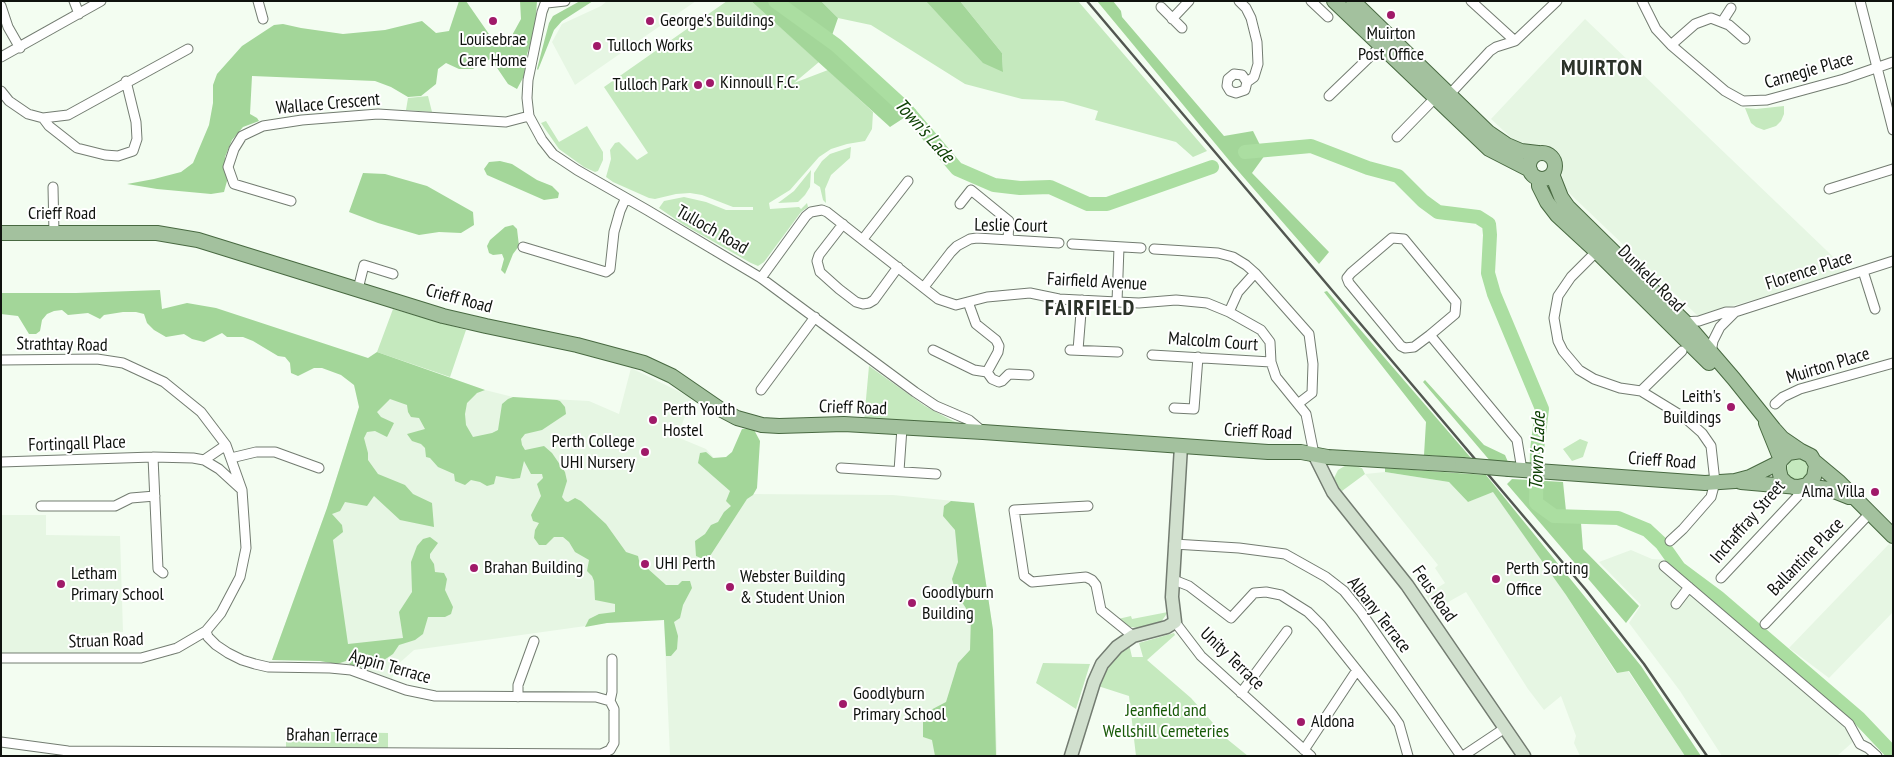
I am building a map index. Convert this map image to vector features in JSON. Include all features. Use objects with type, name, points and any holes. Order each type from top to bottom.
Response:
[{"type":"main road","points":[[1334,1],[1489,149],[1540,174]]},
{"type":"main road","points":[[1353,1],[1488,132],[1521,152],[1547,154],[1553,159],[1555,167],[1540,174]]},
{"type":"main road","points":[[1538,154],[1531,158],[1529,166],[1540,174]]},
{"type":"main road","name":"Dunkeld Road","points":[[1540,174],[1539,186],[1552,209],[1601,247],[1685,322],[1782,438],[1801,450]]},
{"type":"main road","name":"Crieff Road","points":[[1,233],[157,233],[198,240],[470,323],[576,345],[644,364],[672,376],[720,409],[751,423],[779,426],[827,424],[983,432],[1694,482],[1736,481],[1750,478],[1780,461]]},
{"type":"main road","name":"Dunkeld Road","points":[[1601,247],[1727,382],[1749,397]]},
{"type":"main road","name":"Dunkeld Road","points":[[1763,415],[1780,461]]},
{"type":"main road","points":[[1865,509],[1838,491],[1799,487],[1786,483],[1781,478],[1779,470],[1780,461],[1791,452],[1801,450],[1807,453],[1814,462],[1839,482],[1893,536]]},
{"type":"main road","points":[[1799,487],[1810,483],[1814,477],[1816,468],[1814,462]]},
{"type":"main road","name":"Crieff Road","points":[[1736,481],[1799,487]]},
{"type":"street","points":[[74,1],[79,14]]},
{"type":"street","points":[[1,57],[101,1]]},
{"type":"street","points":[[258,1],[263,18]]},
{"type":"street","points":[[546,2],[565,1]]},
{"type":"street","points":[[1172,19],[1189,1]]},
{"type":"street","points":[[1239,1],[1246,8],[1251,18],[1258,53],[1256,72],[1252,79],[1247,82]]},
{"type":"street","points":[[1311,1],[1328,17]]},
{"type":"street","points":[[1471,1],[1515,42]]},
{"type":"street","points":[[1450,94],[1490,52],[1496,47],[1515,42],[1556,1]]},
{"type":"street","name":"Carnegie Place","points":[[1642,1],[1656,29],[1671,45],[1725,91],[1743,101],[1768,100],[1877,69],[1893,62]]},
{"type":"street","points":[[1860,1],[1893,130]]},
{"type":"street","name":"Tulloch Road","points":[[546,2],[542,12],[528,80],[529,116],[542,140],[553,154],[627,200],[735,261],[761,278],[915,392],[936,406],[969,420],[983,432]]},
{"type":"street","points":[[1,6],[8,27],[20,48]]},
{"type":"street","points":[[1161,7],[1182,28]]},
{"type":"street","points":[[1722,22],[1731,8]]},
{"type":"street","points":[[1671,45],[1688,29],[1702,20],[1711,18],[1729,26],[1745,40]]},
{"type":"street","points":[[1330,96],[1382,46]]},
{"type":"street","points":[[1,91],[9,101],[28,114],[43,118],[68,115],[126,81],[188,49]]},
{"type":"street","points":[[43,118],[49,126],[77,148],[118,156],[133,151],[137,139],[136,122],[126,81]]},
{"type":"street","points":[[1397,137],[1435,98]]},
{"type":"street","name":"Wallace Crescent","points":[[291,201],[234,184],[228,167],[234,149],[242,136],[263,126],[302,120],[378,114],[506,122],[529,116]]},
{"type":"street","points":[[1829,188],[1893,169]]},
{"type":"street","points":[[862,240],[908,181]]},
{"type":"street","points":[[53,187],[54,233]]},
{"type":"street","points":[[960,204],[971,190],[1009,221],[1008,240]]},
{"type":"street","points":[[523,247],[606,272],[610,269],[614,232],[620,210],[627,200]]},
{"type":"street","name":"Fairfield Avenue","points":[[761,278],[806,216],[810,212],[817,210],[827,212],[938,299],[956,305],[987,297],[1030,293],[1082,300],[1117,302],[1139,303],[1176,300],[1208,303],[1229,312],[1261,330],[1270,342],[1271,362],[1276,377],[1306,414],[1314,454]]},
{"type":"street","points":[[843,224],[816,261],[820,272],[839,289],[856,302],[869,303],[874,300],[898,267]]},
{"type":"street","name":"Leslie Court","points":[[924,287],[951,252],[963,242],[977,238],[1059,243]]},
{"type":"street","points":[[1392,238],[1404,240],[1456,302],[1455,314],[1430,334],[1414,347],[1405,348],[1401,346],[1349,284],[1347,278],[1351,273],[1392,238]]},
{"type":"street","points":[[1072,244],[1141,248]]},
{"type":"street","points":[[1117,302],[1119,247]]},
{"type":"street","points":[[1601,247],[1571,277],[1558,296],[1554,318],[1558,341],[1570,361],[1584,374],[1607,384],[1641,391],[1685,418],[1707,439],[1711,446],[1715,482],[1711,497],[1670,541]]},
{"type":"street","points":[[1154,249],[1226,255],[1241,261],[1255,273],[1309,334],[1312,393],[1299,403]]},
{"type":"street","name":"Florence Place","points":[[1685,322],[1699,321],[1726,312],[1735,312],[1893,262]]},
{"type":"street","points":[[358,289],[364,265],[393,274]]},
{"type":"street","points":[[1863,271],[1874,309]]},
{"type":"street","points":[[1229,312],[1238,292],[1255,273]]},
{"type":"street","points":[[1082,300],[1074,350],[1118,352]]},
{"type":"street","points":[[968,302],[976,324],[996,340],[999,346],[998,352],[987,372]]},
{"type":"street","points":[[1711,353],[1713,341],[1720,327],[1735,312]]},
{"type":"street","points":[[761,390],[814,317]]},
{"type":"street","points":[[1430,334],[1517,440],[1522,470]]},
{"type":"street","points":[[934,350],[974,370],[987,372],[990,377],[999,382],[1010,374],[1029,375]]},
{"type":"street","points":[[1641,391],[1682,351]]},
{"type":"street","name":"Malcolm Court","points":[[1152,355],[1271,362]]},
{"type":"street","points":[[1174,408],[1194,409],[1198,357]]},
{"type":"street","name":"Strathtay Road","points":[[1,360],[97,359],[123,363],[164,382],[193,404],[208,420],[226,445],[242,490],[246,548],[240,577],[221,613],[206,631]]},
{"type":"street","name":"Muirton Place","points":[[1775,404],[1784,396],[1800,389],[1893,363]]},
{"type":"street","points":[[899,471],[902,428]]},
{"type":"street","points":[[226,445],[204,460],[219,469],[242,490]]},
{"type":"street","points":[[1071,756],[1094,682],[1102,664],[1117,647],[1132,636],[1167,627],[1174,622],[1172,597],[1174,544],[1181,446]]},
{"type":"street","points":[[231,458],[256,452],[275,452],[319,468]]},
{"type":"street","name":"Feus Road","points":[[1314,454],[1333,492],[1407,585],[1524,756]]},
{"type":"street","points":[[153,457],[158,569],[163,573]]},
{"type":"street","name":"Fortingall Place","points":[[1,462],[153,457],[204,460]]},
{"type":"street","points":[[841,468],[936,474]]},
{"type":"street","name":"Inchaffray Street","points":[[1720,578],[1797,497],[1799,487]]},
{"type":"street","points":[[41,506],[115,506],[131,498],[155,496]]},
{"type":"street","points":[[1088,506],[1014,510],[1024,576],[1032,582],[1086,577],[1092,580],[1096,585],[1100,610],[1132,636]]},
{"type":"street","name":"Ballantine Place","points":[[1765,624],[1865,509]]},
{"type":"street","name":"Albany Terrace","points":[[1174,544],[1249,549],[1285,554],[1326,576],[1344,591],[1361,612],[1462,756]]},
{"type":"street","points":[[1664,566],[1849,724],[1860,744],[1877,756]]},
{"type":"street","points":[[1174,580],[1197,591],[1231,618],[1254,593],[1266,592],[1281,596],[1308,612],[1321,624],[1399,724],[1408,756]]},
{"type":"street","points":[[1676,604],[1689,587]]},
{"type":"street","name":"Unity Terrace","points":[[1174,622],[1201,656],[1307,753]]},
{"type":"street","name":"Struan Road","points":[[1,658],[141,658],[177,648],[206,631]]},
{"type":"street","name":"Appin Terrace","points":[[206,631],[208,637],[228,653],[242,660],[262,666],[351,670],[406,690],[426,695],[596,697],[610,701]]},
{"type":"street","points":[[1241,693],[1287,631]]},
{"type":"street","points":[[518,697],[518,685],[534,642]]},
{"type":"street","points":[[529,656],[541,654]]},
{"type":"street","points":[[610,701],[612,692],[612,659]]},
{"type":"street","points":[[1307,753],[1357,670]]},
{"type":"street","name":"Brahan Terrace","points":[[1,742],[68,751],[601,754],[610,750],[614,743],[614,709],[610,701]]},
{"type":"street","points":[[1462,756],[1505,728]]},
{"type":"shaded area","points":[[607,1],[696,1],[575,85],[552,42],[562,24],[601,6]]},
{"type":"shaded area","points":[[1585,19],[1849,272],[1698,316],[1566,190],[1559,164],[1541,147],[1518,144],[1491,119]]},
{"type":"shaded area","name":"UHI Perth","points":[[377,352],[485,390],[513,397],[589,401],[619,414],[631,368],[692,398],[677,437],[706,449],[746,494],[893,495],[974,503],[993,630],[997,756],[670,756],[664,620],[607,623],[414,650],[396,666],[392,679],[360,668],[320,661],[272,660],[327,508]]},
{"type":"shaded area","points":[[1385,472],[1449,482],[1468,502],[1493,491],[1566,595],[1616,673],[1628,671],[1685,756],[1580,756],[1574,743],[1576,736],[1561,696],[1544,710],[1528,689],[1466,592],[1434,610],[1426,595],[1445,583],[1435,568],[1438,565],[1365,474]]},
{"type":"shaded area","name":"Letham Primary School","points":[[1,515],[46,515],[46,535],[120,536],[123,632],[100,633],[100,655],[1,653]]},
{"type":"shaded area","points":[[1889,544],[1893,548],[1893,612],[1829,678],[1789,648]]},
{"type":"shaded area","points":[[1631,550],[1652,559],[1670,560],[1845,713],[1854,741],[1837,756],[1722,756],[1680,691],[1629,623],[1641,605],[1599,562]]},
{"type":"green space","points":[[459,1],[466,1],[498,47],[510,39],[521,19],[520,1],[537,1],[535,30],[527,54],[524,76],[517,89],[508,84],[491,59],[481,62],[473,69],[459,69],[446,63],[438,69],[436,84],[421,96],[408,97],[391,87],[375,81],[252,76],[250,114],[259,121],[243,127],[232,140],[225,157],[227,181],[224,192],[211,194],[127,184],[181,172],[193,163],[209,125],[213,103],[213,85],[217,74],[242,46],[274,25],[283,24],[343,34],[385,30],[422,21],[436,33],[449,31]]},
{"type":"green space","points":[[580,1],[593,1],[562,21],[554,30],[538,70],[549,23],[553,16]]},
{"type":"green space","points":[[727,1],[751,1],[819,62],[794,83],[828,70],[873,112],[872,129],[865,141],[831,149],[819,157],[790,190],[769,203],[770,209],[799,207],[801,209],[807,203],[808,207],[801,212],[764,262],[758,266],[684,225],[659,208],[664,201],[684,197],[706,202],[726,210],[753,210],[753,207],[733,207],[702,195],[690,193],[655,199],[649,198],[606,177],[611,159],[610,150],[615,143],[619,142],[637,160],[648,153],[604,87]]},
{"type":"green space","points":[[751,1],[821,1],[838,18],[829,44],[916,110],[890,127]]},
{"type":"green space","points":[[821,1],[928,1],[1003,71],[1002,53],[960,1],[1078,1],[1207,151],[1193,157],[1176,142],[1095,120],[1098,111],[1063,101],[1022,99],[965,84],[871,25],[838,18]]},
{"type":"green space","points":[[926,1],[960,1],[1002,53],[1003,72],[983,63]]},
{"type":"green space","points":[[1097,1],[1113,1],[1121,11],[1122,17],[1224,136],[1253,131],[1265,155],[1252,173],[1329,252],[1319,264],[1233,165]]},
{"type":"green space","points":[[428,96],[432,112],[406,110],[408,98]]},
{"type":"green space","points":[[1784,106],[1784,114],[1781,121],[1776,126],[1764,130],[1751,123],[1745,108],[1756,109]]},
{"type":"green space","points":[[546,121],[559,142],[587,126],[603,152],[603,160],[598,171],[595,172],[584,167],[559,149],[541,123]]},
{"type":"green space","points":[[851,147],[850,158],[831,175],[825,189],[826,203],[823,200],[820,187],[814,183],[814,173],[822,161],[830,154]]},
{"type":"green space","points":[[500,161],[512,164],[537,180],[552,186],[559,193],[558,198],[544,200],[487,175],[484,169],[489,162]]},
{"type":"green space","points":[[811,170],[810,187],[798,202],[778,203],[794,191]]},
{"type":"green space","points":[[363,173],[385,174],[427,186],[473,212],[474,225],[461,233],[439,232],[419,235],[349,212]]},
{"type":"green space","points":[[513,225],[517,229],[519,246],[513,254],[505,274],[501,270],[504,259],[502,254],[493,255],[489,253],[487,246],[490,240],[505,227]]},
{"type":"green space","points":[[160,290],[162,309],[187,303],[216,308],[368,358],[377,352],[485,390],[477,393],[467,403],[466,425],[473,437],[498,430],[502,404],[508,399],[513,397],[560,401],[565,407],[566,414],[542,430],[525,434],[521,439],[522,445],[525,450],[544,446],[552,453],[565,472],[567,481],[562,497],[565,501],[568,502],[575,498],[581,501],[606,524],[626,552],[638,556],[640,565],[647,568],[666,585],[678,585],[682,581],[690,581],[692,588],[683,605],[680,618],[674,622],[678,636],[677,649],[671,656],[666,656],[664,620],[607,623],[585,627],[589,619],[599,614],[615,612],[615,604],[595,600],[594,581],[587,571],[589,560],[575,552],[569,542],[563,537],[554,537],[546,545],[539,545],[534,538],[535,530],[539,523],[533,521],[531,515],[541,496],[537,484],[543,478],[542,474],[531,474],[524,461],[520,478],[513,479],[496,476],[494,484],[487,486],[471,480],[465,485],[455,481],[454,474],[438,467],[430,458],[426,457],[425,448],[421,444],[412,441],[407,434],[425,429],[419,418],[411,417],[407,405],[390,399],[377,412],[381,417],[394,423],[387,437],[375,431],[367,432],[364,438],[368,460],[378,474],[405,485],[413,494],[432,503],[434,527],[400,520],[374,496],[367,506],[345,502],[340,511],[332,514],[342,525],[343,532],[333,540],[348,644],[403,638],[399,612],[412,592],[411,562],[417,546],[423,539],[430,537],[438,543],[430,554],[430,558],[434,564],[435,572],[444,573],[447,579],[445,590],[453,607],[451,614],[445,617],[428,617],[423,634],[415,640],[399,645],[393,654],[384,660],[375,658],[366,660],[360,668],[350,666],[349,660],[337,664],[320,661],[272,660],[327,508],[359,407],[354,385],[341,375],[322,368],[314,368],[298,376],[291,373],[290,363],[285,357],[278,356],[243,337],[227,337],[222,333],[204,342],[192,339],[184,334],[166,337],[147,323],[144,314],[136,312],[104,315],[100,319],[88,313],[68,315],[62,310],[54,311],[47,314],[42,320],[40,331],[36,334],[29,334],[18,316],[1,314],[1,293]]},
{"type":"green space","points":[[1327,291],[1471,458],[1424,455],[1426,422],[1324,292]]},
{"type":"green space","points":[[393,309],[466,330],[450,377],[377,352]]},
{"type":"green space","points":[[869,366],[925,406],[953,421],[968,426],[864,421]]},
{"type":"green space","points":[[1425,380],[1484,445],[1505,455],[1508,462],[1491,462],[1423,382]]},
{"type":"green space","points":[[753,428],[760,441],[757,488],[753,495],[747,499],[710,556],[703,559],[696,556],[695,541],[705,534],[711,525],[718,522],[724,512],[731,506],[726,501],[730,491],[698,463],[700,453],[706,452],[713,458],[726,457],[732,452],[742,429]]},
{"type":"green space","points":[[1580,439],[1588,442],[1583,457],[1572,461],[1563,449]]},
{"type":"green space","points":[[1798,458],[1806,461],[1809,469],[1806,477],[1798,480],[1790,477],[1787,469],[1790,461]]},
{"type":"green space","points":[[1348,464],[1362,468],[1365,474],[1342,491],[1336,485],[1334,478],[1338,470]]},
{"type":"green space","points":[[1385,468],[1486,475],[1641,666],[1701,756],[1685,756],[1629,671],[1617,673],[1566,595],[1493,492],[1468,502],[1449,482],[1385,472]]},
{"type":"green space","points":[[1512,479],[1563,482],[1566,511],[1581,523],[1583,549],[1639,606],[1626,623],[1507,484]]},
{"type":"green space","points":[[951,501],[974,503],[993,630],[996,756],[935,756],[932,740],[923,737],[923,714],[946,702],[958,663],[970,650],[971,616],[956,593],[952,579],[958,562],[955,530],[943,516],[944,506]]},
{"type":"green space","points":[[1168,612],[1161,622],[1139,628],[1130,627],[1118,619],[1131,616],[1132,619]]},
{"type":"green space","name":"Jeanfield and Wellshill Cemeteries","points":[[1174,633],[1175,635],[1147,660],[1191,698],[1227,739],[1248,756],[1136,756],[1129,696],[1098,686],[1104,670],[1118,653],[1129,644],[1132,657],[1143,657],[1139,643]]},
{"type":"green space","points":[[1043,663],[1090,664],[1076,709],[1036,683]]},
{"type":"green space","points":[[286,731],[388,733],[388,748],[286,747]]},
{"type":"waterway","name":"Town's Lade","points":[[775,1],[836,45],[906,109],[957,169],[994,185],[1020,188],[1050,187],[1088,204],[1107,204],[1212,167]]},
{"type":"waterway","name":"Town's Lade","points":[[1245,152],[1311,146],[1368,168],[1398,176],[1423,201],[1438,212],[1478,217],[1489,224],[1488,273],[1494,294],[1542,409],[1537,450],[1536,503],[1554,516],[1618,518],[1647,530],[1662,544],[1679,568],[1718,597],[1859,718],[1893,754]]},
{"type":"railway","points":[[1087,1],[1586,590],[1644,664],[1707,756]]},
{"type":"place","name":"Muirton Post Office","points":[[1391,15]]},
{"type":"place","name":"Louisebrae Care Home","points":[[493,21]]},
{"type":"place","name":"George's Buildings","points":[[650,21]]},
{"type":"place","name":"Tulloch Works","points":[[597,46]]},
{"type":"place","name":"Kinnoull F.C.","points":[[710,83]]},
{"type":"place","name":"Tulloch Park","points":[[698,85]]},
{"type":"place","name":"Leith's Buildings","points":[[1731,407]]},
{"type":"place","name":"Perth Youth Hostel","points":[[653,420]]},
{"type":"place","name":"Perth College UHI Nursery","points":[[645,452]]},
{"type":"place","name":"Alma Villa","points":[[1875,492]]},
{"type":"place","name":"UHI Perth","points":[[645,564]]},
{"type":"place","name":"Brahan Building","points":[[474,568]]},
{"type":"place","name":"Perth Sorting Office","points":[[1496,579]]},
{"type":"place","name":"Letham Primary School","points":[[61,584]]},
{"type":"place","name":"Webster Building & Student Union","points":[[730,587]]},
{"type":"place","name":"Goodlyburn Building","points":[[912,603]]},
{"type":"place","name":"Goodlyburn Primary School","points":[[843,704]]},
{"type":"place","name":"Aldona","points":[[1301,722]]},
{"type":"district","name":"MUIRTON","points":[[1602,69]]},
{"type":"district","name":"FAIRFIELD","points":[[1090,309]]}]
